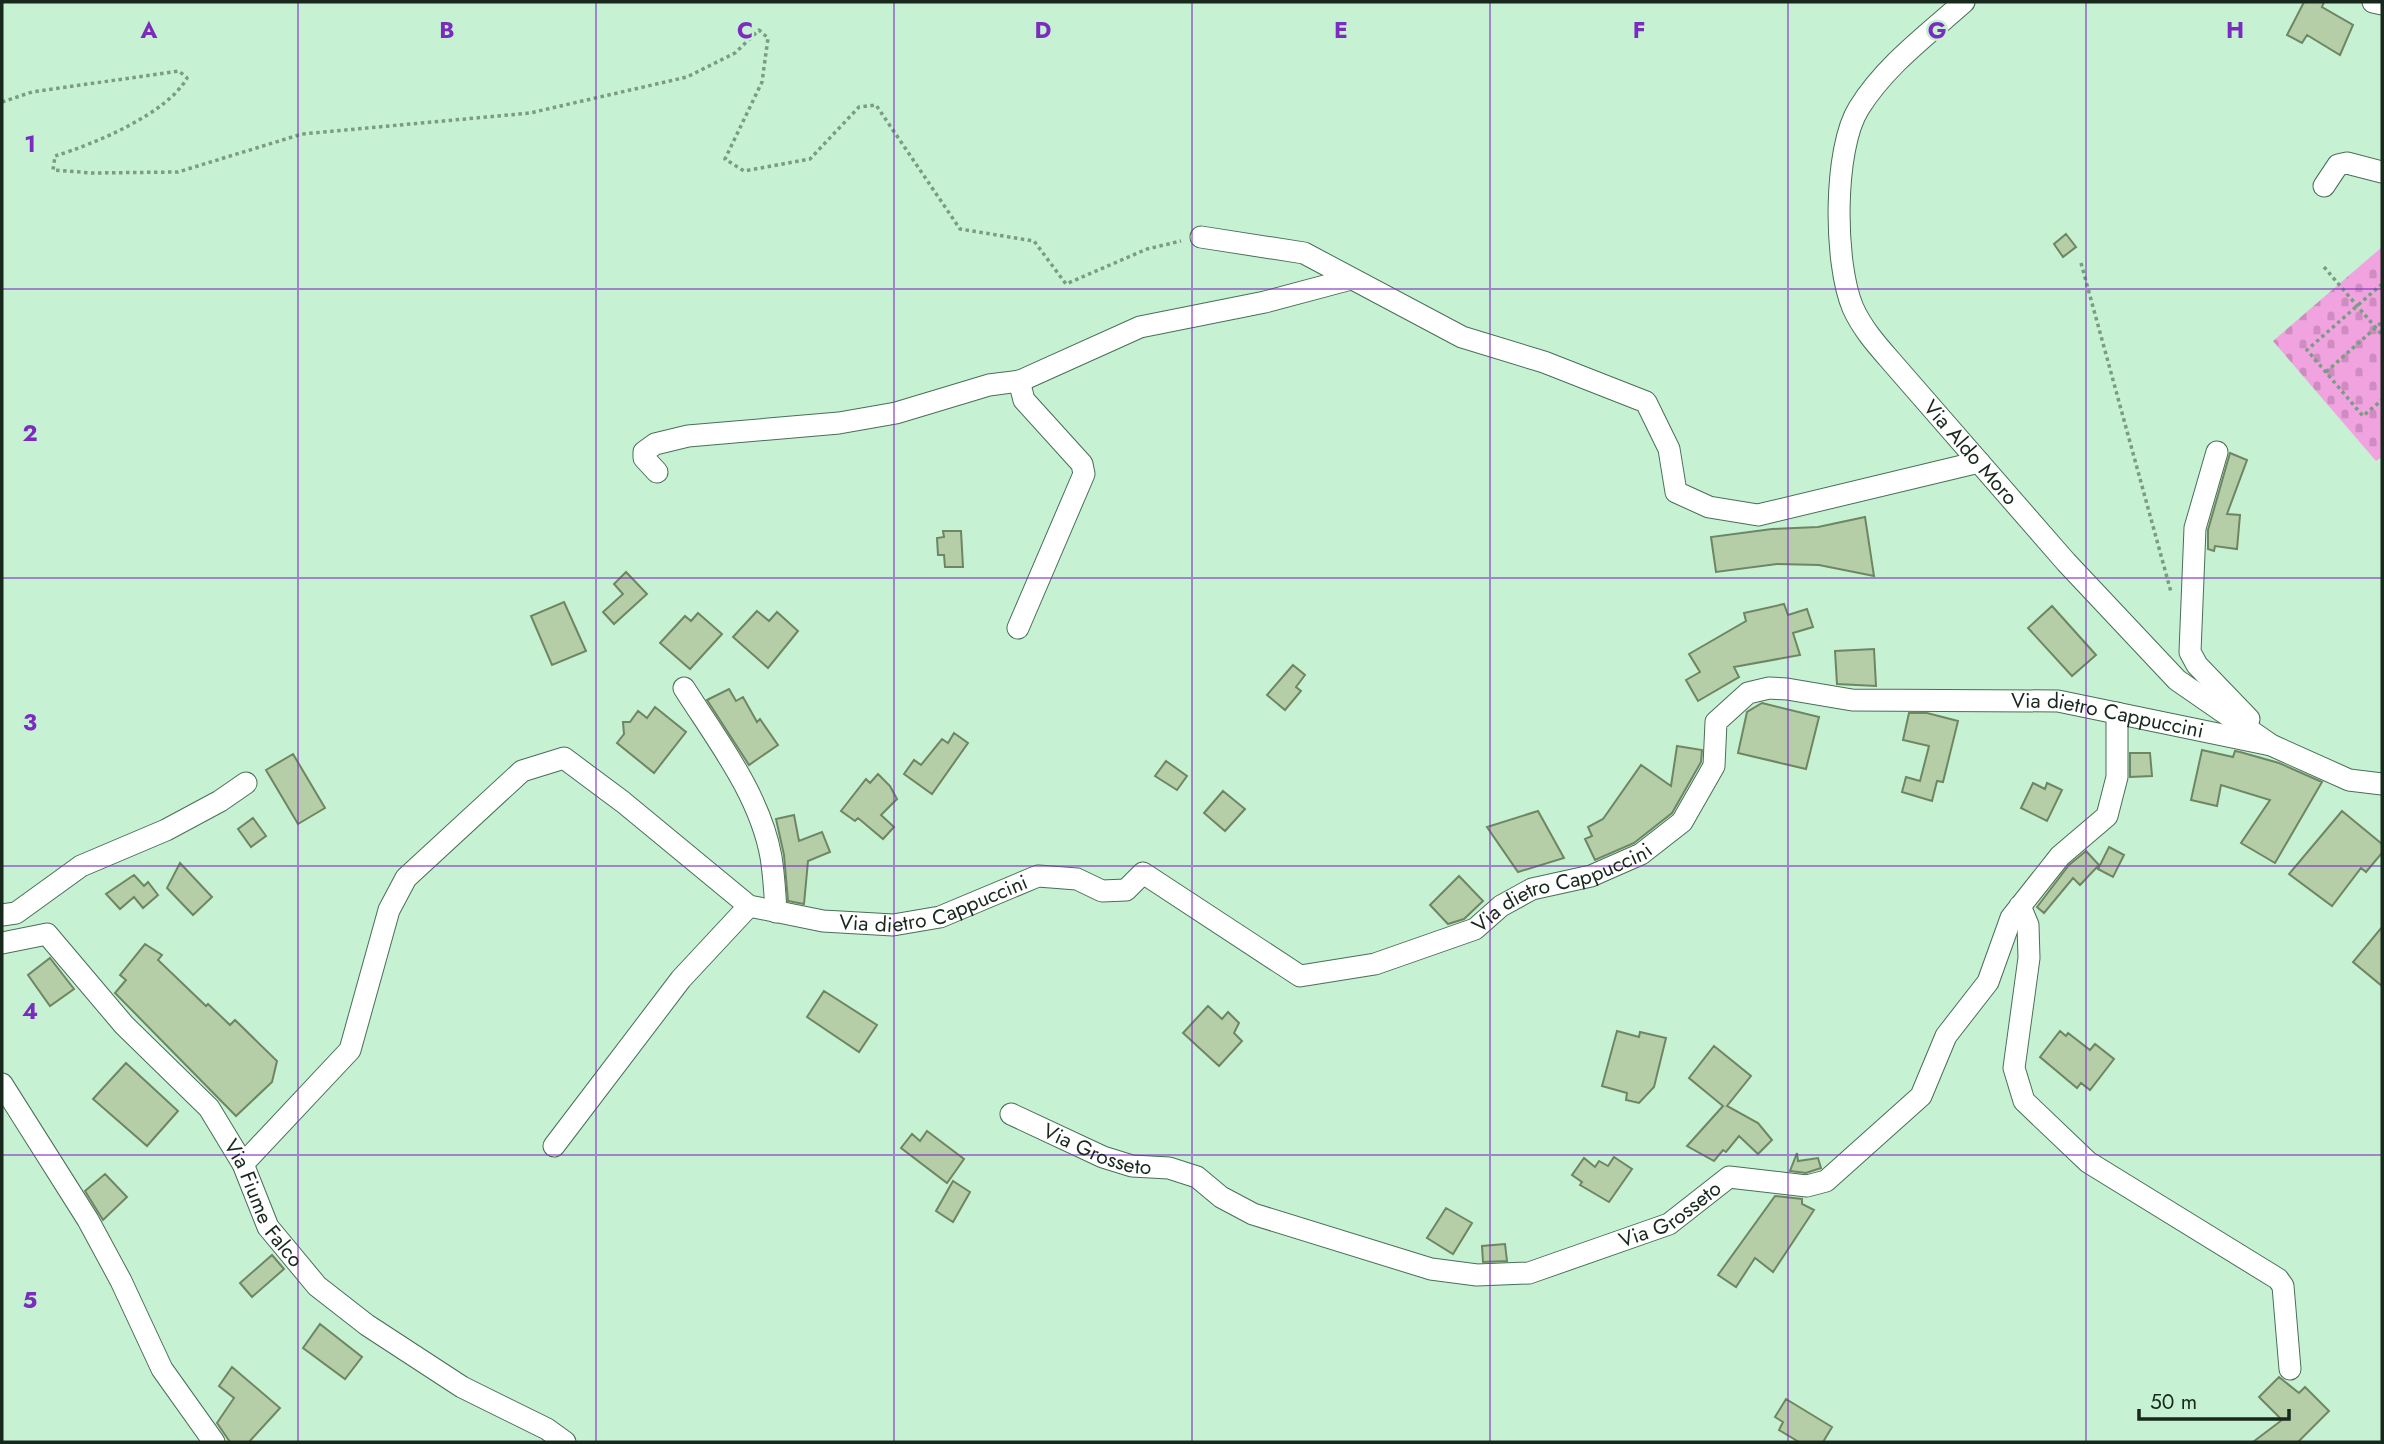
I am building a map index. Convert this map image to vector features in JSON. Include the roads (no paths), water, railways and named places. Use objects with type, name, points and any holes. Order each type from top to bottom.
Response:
[{"type":"street","name":"Via Aldo Moro","points":[[1964,2],[1879,79],[1857,111],[1847,136],[1841,164],[1840,235],[1852,306],[1866,332],[2066,562],[2177,680],[2271,745],[2349,780],[2382,784]]},
{"type":"street","points":[[2373,2],[2382,4]]},
{"type":"street","points":[[2324,186],[2338,165],[2347,163],[2382,172]]},
{"type":"street","points":[[1200,237],[1304,253],[1462,337],[1544,362],[1646,402],[1669,449],[1676,492],[1709,507],[1758,515],[1979,462]]},
{"type":"street","points":[[657,472],[644,458],[644,452],[662,442],[688,436],[839,423],[895,413],[989,385],[1019,381],[1140,327],[1265,302],[1351,279]]},
{"type":"street","points":[[1018,628],[1077,497],[1084,474],[1082,464],[1024,400],[1019,381]]},
{"type":"street","points":[[2217,452],[2195,528],[2190,652],[2197,665],[2271,745]]},
{"type":"street","points":[[684,688],[737,770],[759,818],[771,856],[776,912]]},
{"type":"street","name":"Via dietro Cappuccini","points":[[243,1164],[350,1050],[388,910],[407,878],[522,771],[564,758],[623,802],[749,906],[823,921],[893,925],[940,916],[1038,876],[1077,879],[1102,891],[1126,890],[1143,873],[1300,976],[1375,964],[1475,929],[1501,906],[1532,889],[1591,876],[1641,854],[1682,822],[1714,766],[1716,722],[1748,693],[1769,688],[1852,700],[2058,701],[2271,745]]},
{"type":"street","name":"Via Grosseto","points":[[1011,1114],[1103,1157],[1132,1166],[1170,1168],[1196,1177],[1221,1197],[1253,1214],[1431,1269],[1477,1275],[1530,1273],[1669,1224],[1729,1177],[1807,1186],[1826,1181],[1922,1096],[1946,1036],[1988,982],[2011,918],[2060,856],[2107,816],[2117,777],[2117,713]]},
{"type":"street","points":[[2,915],[16,913],[81,866],[166,830],[220,801],[246,783]]},
{"type":"street","points":[[554,1146],[681,979],[749,906]]},
{"type":"street","points":[[2020,906],[2028,925],[2029,958],[2014,1068],[2024,1101],[2055,1134],[2088,1162],[2278,1279],[2285,1301],[2290,1369]]},
{"type":"street","name":"Via Fiume Falco","points":[[2,943],[47,934],[124,1024],[209,1108],[243,1164],[268,1227],[317,1286],[367,1325],[462,1387],[547,1429],[565,1442]]},
{"type":"street","points":[[2,1084],[88,1220],[121,1281],[162,1368],[214,1442]]}]
